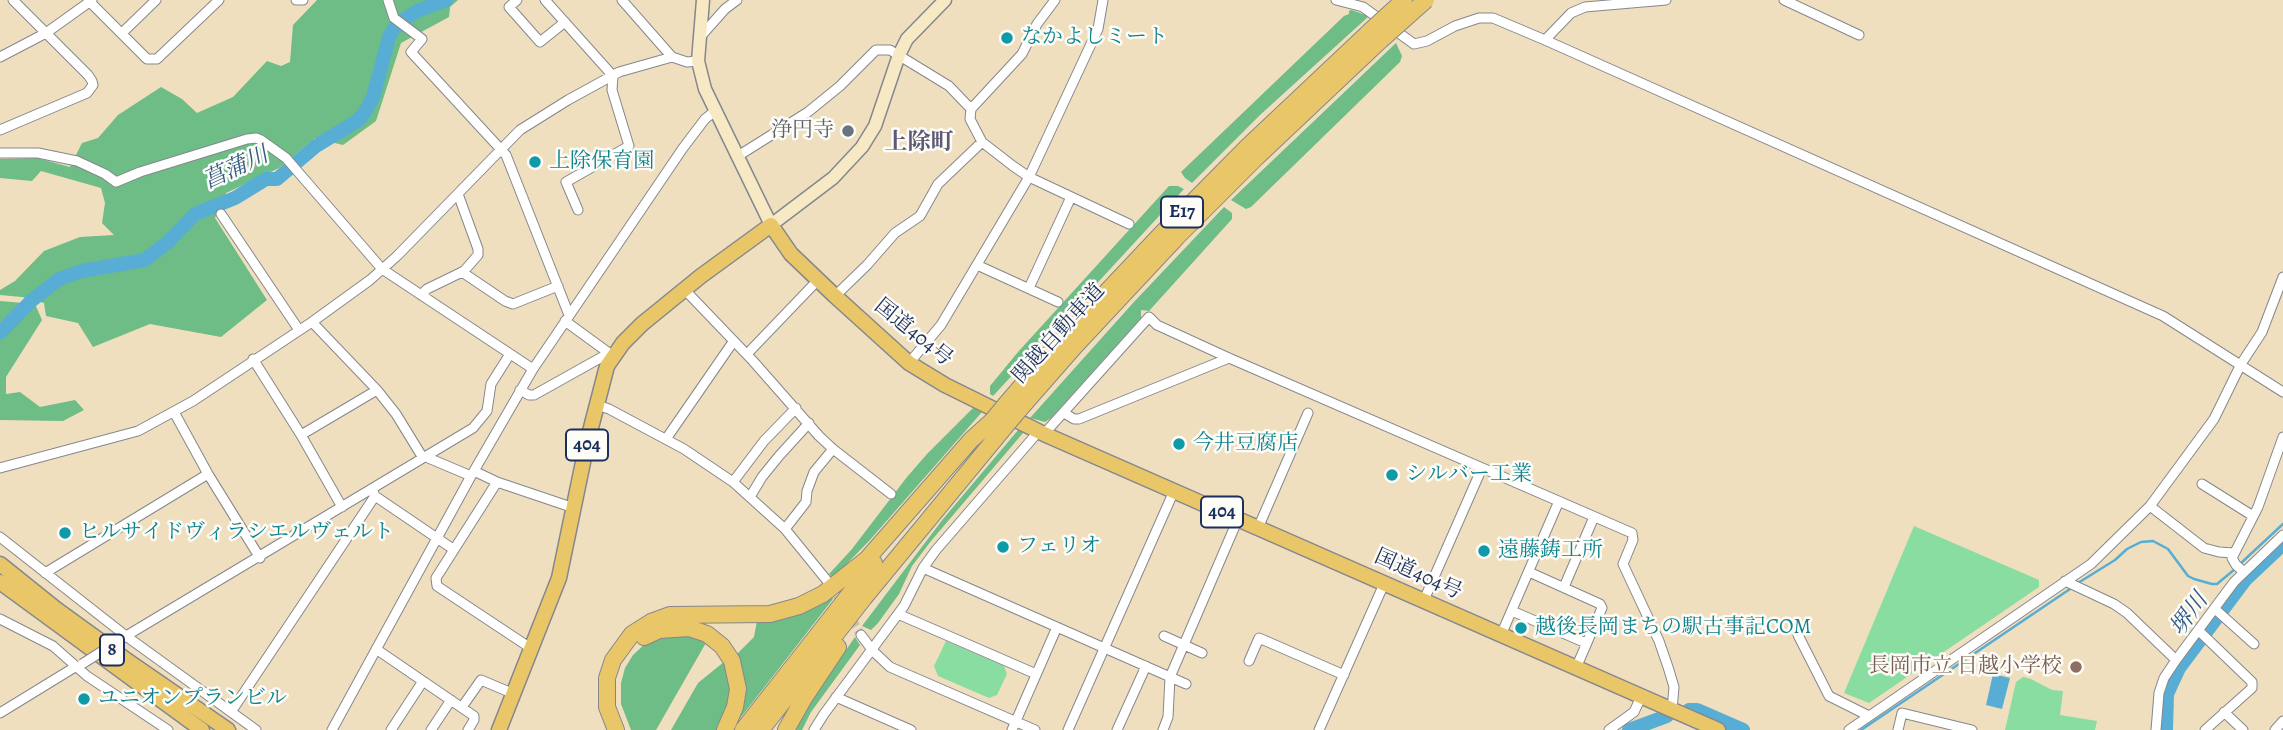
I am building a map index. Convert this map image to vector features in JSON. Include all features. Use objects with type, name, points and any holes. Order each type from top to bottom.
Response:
[{"type":"highway","name":"関越自動車道","points":[[743,730],[887,547],[1013,407],[1284,131],[1375,36],[1404,0]]},
{"type":"highway","name":"関越自動車道","points":[[1375,36],[1426,0]]},
{"type":"highway","name":"国道404号","points":[[771,225],[791,254],[835,296],[909,363],[944,385],[1042,433],[1718,730]]},
{"type":"highway","name":"404","points":[[499,730],[559,578],[607,366],[631,334],[684,289],[771,225]]},
{"type":"highway","name":"関越自動車道","points":[[761,730],[966,473],[998,424]]},
{"type":"highway","points":[[616,730],[607,707],[607,678],[613,660],[632,634],[651,622],[670,615],[770,614],[799,606],[823,594],[867,559],[971,440],[998,424]]},
{"type":"highway","points":[[786,730],[804,698],[856,621],[966,473]]},
{"type":"highway","name":"8","points":[[0,564],[105,645],[228,730]]},
{"type":"highway","name":"8","points":[[0,582],[202,730]]},
{"type":"highway","points":[[626,730],[618,713],[615,694],[625,657],[636,643],[651,633],[679,627],[698,630],[715,639],[732,661],[738,689],[735,707],[725,730]]},
{"type":"main road","points":[[703,0],[698,61],[705,89],[771,225],[833,178],[862,147],[875,126],[899,55],[912,32],[945,0]]},
{"type":"street","points":[[0,130],[71,101],[92,89],[92,80],[12,0]]},
{"type":"street","points":[[122,33],[156,0]]},
{"type":"street","points":[[0,57],[46,33],[91,1],[147,59],[157,59],[219,0]]},
{"type":"street","points":[[296,0],[303,0]]},
{"type":"street","points":[[387,0],[394,18],[422,39],[411,52],[506,155],[558,286],[567,318],[613,356]]},
{"type":"street","points":[[517,0],[509,7],[540,42],[565,22]]},
{"type":"street","points":[[545,0],[613,76],[612,90],[629,146],[566,181],[578,209]]},
{"type":"street","points":[[622,0],[672,57],[687,62],[698,61]]},
{"type":"street","points":[[700,37],[725,9],[737,0]]},
{"type":"street","points":[[1055,0],[1037,24],[1022,54],[971,109],[970,120],[982,142],[1029,177],[1129,225]]},
{"type":"street","points":[[909,363],[941,325],[1029,177],[1098,29],[1103,0]]},
{"type":"street","points":[[1336,0],[1363,7],[1414,44],[1427,41],[1455,26],[1493,18],[2163,316],[2283,392]]},
{"type":"street","points":[[1545,40],[1570,13],[1585,7],[1667,0]]},
{"type":"street","points":[[1784,0],[1859,35]]},
{"type":"street","points":[[738,156],[808,112],[840,86],[876,50],[890,50],[949,86],[971,109]]},
{"type":"street","points":[[0,468],[138,431],[193,401],[312,322],[383,269],[488,161],[502,151],[506,143],[533,122],[613,76],[672,57]]},
{"type":"street","points":[[332,730],[520,390],[683,148],[705,119],[715,111]]},
{"type":"street","points":[[0,153],[38,153],[61,157],[91,167],[116,182],[140,172],[256,138],[286,158],[366,253],[383,269],[533,369]]},
{"type":"street","points":[[835,296],[895,233],[920,216],[938,184],[982,142]]},
{"type":"street","points":[[421,295],[426,289],[462,272],[478,255],[457,194]]},
{"type":"street","points":[[1029,288],[1071,197]]},
{"type":"street","points":[[221,214],[299,330]]},
{"type":"street","points":[[977,265],[1058,302]]},
{"type":"street","points":[[462,272],[513,304],[558,286]]},
{"type":"street","points":[[1849,730],[2091,564],[2150,506],[2214,419],[2241,365],[2262,332],[2283,277]]},
{"type":"street","points":[[747,354],[818,280]]},
{"type":"street","points":[[684,289],[833,449],[891,494]]},
{"type":"street","points":[[814,730],[898,614],[923,568],[950,533],[1042,433],[1064,413],[1149,317],[1157,325],[1229,358],[1632,533],[1633,540],[1623,564],[1659,641],[1668,667],[1674,687],[1672,710]]},
{"type":"street","points":[[312,322],[377,390],[425,457],[574,508]]},
{"type":"street","points":[[666,439],[733,342]]},
{"type":"street","points":[[0,713],[342,507],[374,493],[425,457],[473,428],[487,411],[491,384],[510,354]]},
{"type":"street","points":[[520,390],[534,395],[602,357],[613,356]]},
{"type":"street","points":[[1064,413],[1079,419],[1229,358]]},
{"type":"street","points":[[253,359],[342,507]]},
{"type":"street","points":[[301,435],[377,390]]},
{"type":"street","points":[[597,405],[666,439],[733,482],[785,529],[829,583]]},
{"type":"street","points":[[733,482],[764,441],[796,408]]},
{"type":"street","points":[[174,412],[208,474],[260,558]]},
{"type":"street","points":[[1258,528],[1308,413]]},
{"type":"street","points":[[750,497],[779,456],[809,423]]},
{"type":"street","points":[[2244,572],[2233,562],[2234,553],[2253,516],[2283,437]]},
{"type":"street","points":[[785,529],[806,502],[814,472],[833,449]]},
{"type":"street","points":[[1424,600],[1482,468]]},
{"type":"street","points":[[45,573],[208,474]]},
{"type":"street","points":[[498,482],[453,549],[436,578],[437,586],[533,649]]},
{"type":"street","points":[[2202,484],[2253,516]]},
{"type":"street","points":[[1068,730],[1174,491]]},
{"type":"street","points":[[374,493],[453,549]]},
{"type":"street","points":[[231,712],[374,493]]},
{"type":"street","points":[[1502,635],[1559,501]]},
{"type":"street","points":[[2150,506],[2204,548],[2234,553]]},
{"type":"street","points":[[1564,587],[1594,517]]},
{"type":"street","points":[[1163,730],[1168,717],[1170,677],[1238,519]]},
{"type":"street","points":[[2156,730],[2159,693],[2164,678],[2244,572],[2283,535]]},
{"type":"street","points":[[0,537],[125,637],[256,730]]},
{"type":"street","points":[[923,568],[1186,684]]},
{"type":"street","points":[[1529,572],[1601,604],[1602,608],[1576,668]]},
{"type":"street","points":[[2065,580],[2127,613],[2176,660]]},
{"type":"street","points":[[1319,730],[1384,584]]},
{"type":"street","points":[[2215,609],[2254,645]]},
{"type":"street","points":[[1512,611],[1586,643]]},
{"type":"street","points":[[898,614],[1036,674]]},
{"type":"street","points":[[0,619],[53,646],[168,730]]},
{"type":"street","points":[[1014,726],[1057,627]]},
{"type":"street","points":[[2199,631],[2252,682],[2252,688],[2206,730]]},
{"type":"street","points":[[861,635],[890,667],[1014,726],[1035,730]]},
{"type":"street","points":[[1798,635],[1829,696],[1868,716]]},
{"type":"street","points":[[1164,636],[1202,653]]},
{"type":"street","points":[[1249,661],[1259,638],[1344,675]]},
{"type":"street","points":[[376,649],[462,707],[474,718],[468,730]]},
{"type":"street","points":[[1117,730],[1146,666]]},
{"type":"street","points":[[462,707],[481,680],[514,694]]},
{"type":"street","points":[[391,730],[423,681]]},
{"type":"street","points":[[836,697],[911,730]]},
{"type":"street","points":[[1609,730],[1628,718],[1641,697]]},
{"type":"street","points":[[430,730],[451,700]]},
{"type":"street","points":[[2224,712],[2243,730]]},
{"type":"street","points":[[1898,730],[1902,713],[1972,730]]},
{"type":"street","points":[[2275,730],[2283,722]]},
{"type":"green space","points":[[317,0],[458,0],[450,7],[449,17],[401,43],[376,121],[343,145],[315,138],[279,168],[226,193],[215,218],[267,300],[221,337],[150,324],[93,347],[78,323],[46,316],[44,303],[0,295],[0,290],[15,281],[44,251],[80,237],[114,235],[102,223],[105,203],[101,188],[41,171],[32,181],[0,178],[0,159],[37,158],[70,167],[82,143],[98,138],[118,115],[161,87],[182,99],[197,113],[233,97],[267,61],[281,66],[290,62],[293,25]]},
{"type":"green space","points":[[1351,10],[1369,16],[1260,115],[1192,183],[1185,178],[1181,172]]},
{"type":"green space","points":[[1396,43],[1402,56],[1400,62],[1251,207],[1246,209],[1231,200]]},
{"type":"green space","points":[[1169,186],[1184,189],[993,396],[990,394],[990,386],[1018,352]]},
{"type":"green space","points":[[1224,207],[1232,213],[1232,219],[1149,311],[1141,310],[1141,318],[1051,418],[1045,422],[1030,418],[1133,303]]},
{"type":"green space","points":[[0,301],[35,304],[42,320],[6,377],[6,394],[20,392],[40,407],[75,400],[84,410],[63,421],[0,420]]},
{"type":"green space","points":[[973,408],[982,412],[833,578],[829,574],[852,549],[907,477]]},
{"type":"green space","points":[[1019,429],[1023,433],[912,566],[899,594],[878,623],[871,630],[862,626],[943,519]]},
{"type":"green space","points":[[1914,526],[2039,580],[2039,587],[1869,703],[1844,693]]},
{"type":"green space","points":[[830,594],[833,599],[731,730],[736,655],[754,637],[757,621]]},
{"type":"green space","points":[[678,632],[707,641],[656,730],[631,730],[621,704],[621,683],[625,668],[633,655],[647,642]]},
{"type":"green space","points":[[855,637],[860,645],[811,712],[802,730],[791,730]]},
{"type":"green space","points":[[946,641],[1004,666],[1007,674],[997,695],[989,698],[938,676],[934,666]]},
{"type":"green space","points":[[725,661],[730,698],[716,730],[671,730],[698,683]]},
{"type":"green space","points":[[2023,677],[2052,690],[2063,691],[2060,715],[2097,721],[2095,730],[2005,730],[2016,682]]},
{"type":"water","points":[[1993,674],[2010,678],[2002,709],[1986,705]]},
{"type":"waterway","name":"菖蒲川","points":[[0,333],[31,301],[59,279],[82,271],[145,260],[168,242],[195,214],[235,198],[266,179],[277,179],[316,146],[357,121],[373,97],[393,30],[417,11],[446,0]]},
{"type":"waterway","points":[[2240,564],[2283,524]]},
{"type":"waterway","points":[[2078,583],[2141,542],[2153,541],[2168,549],[2188,576],[2194,579],[2217,584],[2235,569]]},
{"type":"waterway","name":"堺川","points":[[2166,730],[2167,694],[2179,668],[2245,580],[2283,544]]},
{"type":"waterway","points":[[1861,730],[2073,587]]},
{"type":"waterway","name":"堺川","points":[[1689,710],[1697,710],[1743,730]]},
{"type":"waterway","name":"堺川","points":[[1629,730],[1667,716]]},
{"type":"tunnel","points":[[830,584],[861,635]]},
{"type":"place","name":"なかよしミート","points":[[1007,38]]},
{"type":"place","name":"浄円寺","points":[[848,131]]},
{"type":"place","name":"上除保育園","points":[[535,162]]},
{"type":"place","name":"今井豆腐店","points":[[1179,444]]},
{"type":"place","name":"シルバー工業","points":[[1392,475]]},
{"type":"place","name":"ヒルサイドヴィラシエルヴェルト","points":[[65,533]]},
{"type":"place","name":"フェリオ","points":[[1003,547]]},
{"type":"place","name":"遠藤鋳工所","points":[[1484,551]]},
{"type":"place","name":"越後長岡まちの駅古事記COM","points":[[1521,628]]},
{"type":"place","name":"長岡市立 日越小学校","points":[[2076,667]]},
{"type":"place","name":"ユニオンプランビル","points":[[84,699]]},
{"type":"district","name":"上除町","points":[[919,143]]}]
